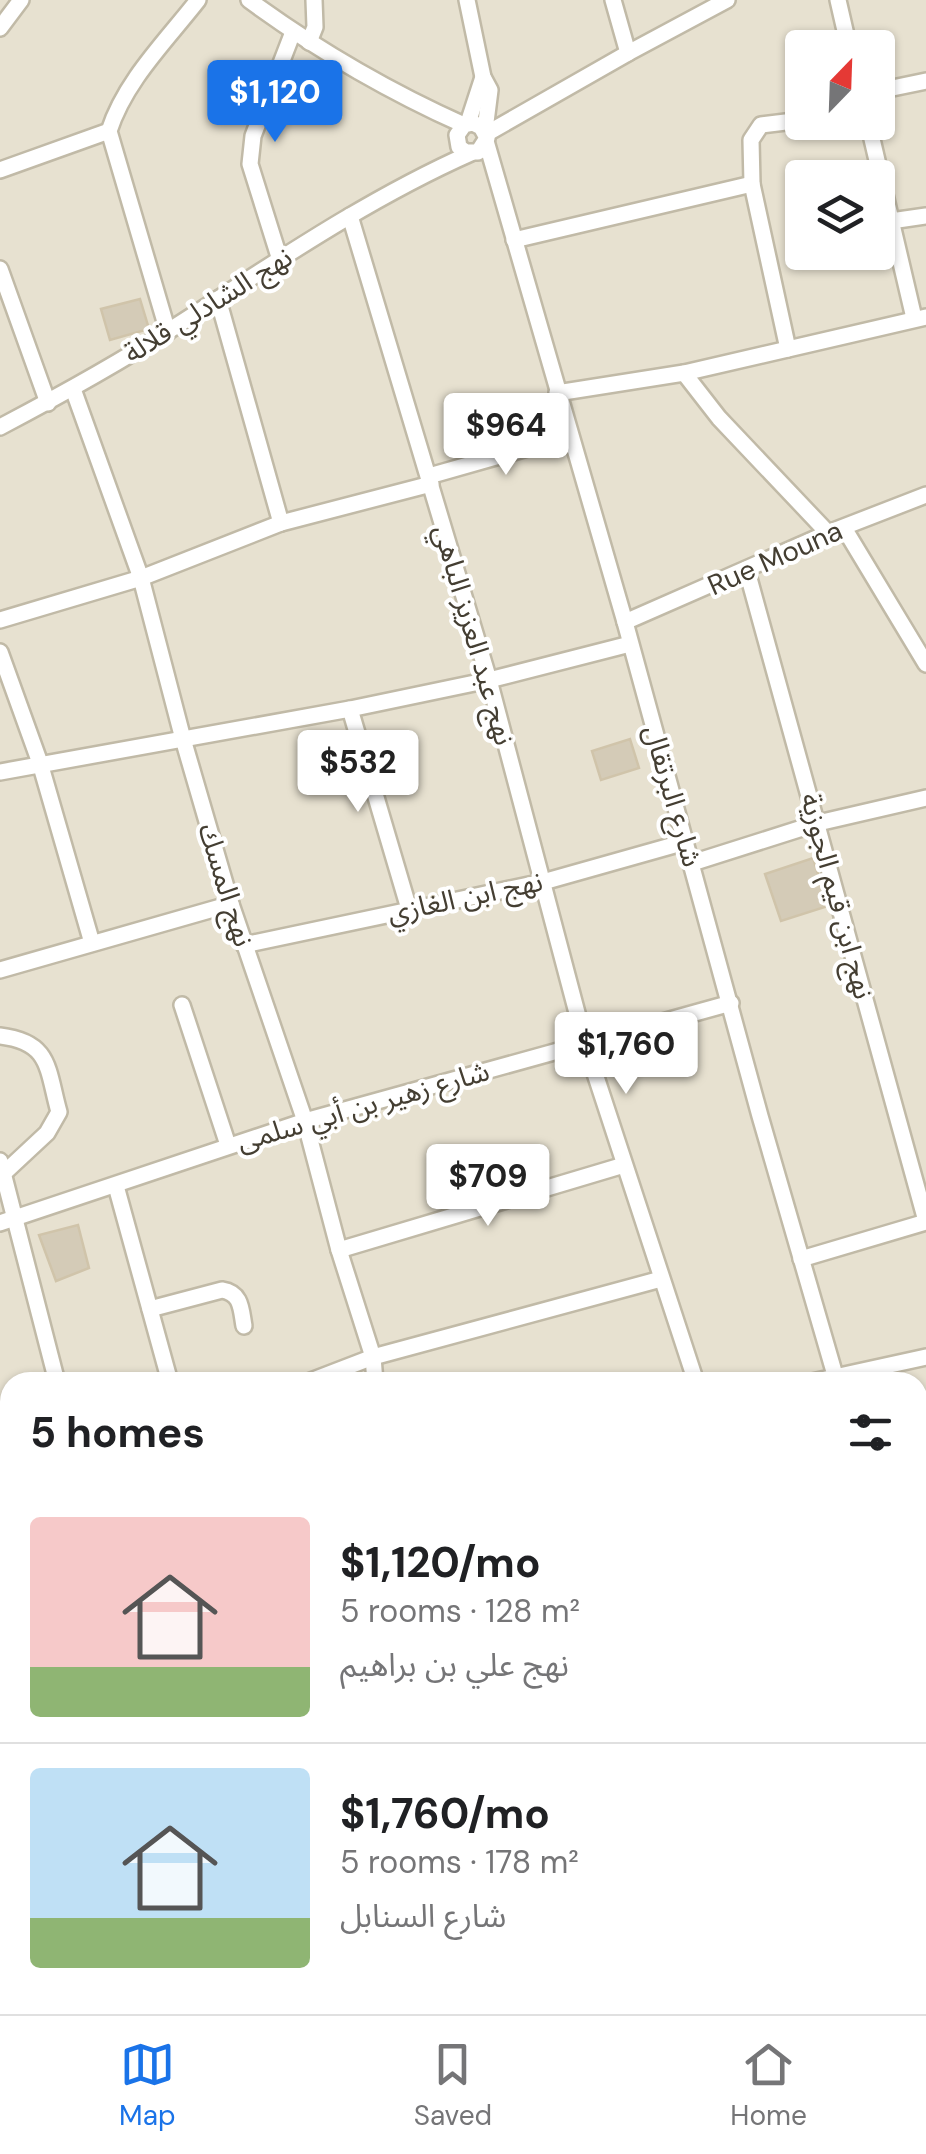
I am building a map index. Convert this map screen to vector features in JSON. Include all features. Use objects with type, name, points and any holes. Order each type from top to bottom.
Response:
[{"type":"street","points":[[168,332],[109,131],[128,90],[198,0]]},
{"type":"street","points":[[249,0],[292,32],[472,138],[628,52],[699,6],[727,0]]},
{"type":"street","points":[[309,42],[315,27],[314,0]]},
{"type":"street","name":"شارع البرتقال","points":[[467,0],[490,96],[472,138],[514,240],[834,1372]]},
{"type":"street","points":[[613,0],[628,52]]},
{"type":"street","points":[[838,0],[846,30]]},
{"type":"street","points":[[0,28],[13,3]]},
{"type":"street","points":[[280,260],[250,164],[253,136],[292,32]]},
{"type":"street","points":[[895,86],[926,80]]},
{"type":"street","points":[[785,122],[762,125],[753,132],[752,184],[788,349]]},
{"type":"street","points":[[0,170],[109,131]]},
{"type":"street","name":"نهج الشادلي قلالة","points":[[0,427],[168,332],[472,138]]},
{"type":"street","points":[[514,240],[752,184]]},
{"type":"street","name":"نهج عبد العزيز الباهي","points":[[350,216],[489,680],[585,1043],[693,1372]]},
{"type":"street","points":[[895,220],[926,216]]},
{"type":"street","points":[[557,393],[684,373],[920,318],[895,234]]},
{"type":"street","points":[[0,269],[3,290],[48,402]]},
{"type":"street","points":[[218,299],[281,523]]},
{"type":"street","points":[[684,373],[719,418],[828,534]]},
{"type":"street","name":"نهج المسك","points":[[73,389],[140,578],[230,904],[306,1121],[374,1372]]},
{"type":"street","points":[[0,620],[140,578],[281,523],[570,436]]},
{"type":"street","name":"Rue Mouna","points":[[625,622],[926,495]]},
{"type":"street","points":[[844,528],[926,664]]},
{"type":"street","name":"نهج ابن قيم الجوزية","points":[[747,571],[926,1222]]},
{"type":"street","points":[[0,772],[350,709],[489,680],[630,644]]},
{"type":"street","points":[[0,652],[40,763],[92,942]]},
{"type":"street","points":[[350,709],[409,909]]},
{"type":"street","points":[[692,863],[818,823],[926,798]]},
{"type":"street","name":"نهج ابن الغازي","points":[[244,945],[542,882],[685,842]]},
{"type":"street","points":[[0,970],[230,904]]},
{"type":"street","name":"شارع زهير بن أبي سلمى","points":[[7,1221],[306,1121],[731,1002]]},
{"type":"street","points":[[182,1005],[228,1145]]},
{"type":"street","points":[[0,1036],[29,1041],[42,1051],[59,1112],[47,1133],[2,1168],[7,1221],[53,1372]]},
{"type":"street","points":[[339,1250],[624,1165]]},
{"type":"street","points":[[116,1186],[167,1372]]},
{"type":"street","points":[[801,1260],[926,1222]]},
{"type":"street","points":[[335,1372],[372,1358],[661,1279]]},
{"type":"street","points":[[150,1309],[231,1291],[238,1297],[244,1326]]},
{"type":"street","points":[[865,1372],[926,1357]]},
{"type":"shaded area","points":[[0,0],[926,0],[926,1372],[0,1372]]},
{"type":"building","points":[[140,299],[149,329],[110,340],[101,309]]},
{"type":"building","points":[[630,739],[639,768],[601,780],[592,751]]},
{"type":"building","points":[[813,858],[828,906],[781,921],[765,874]]},
{"type":"building","points":[[78,1225],[89,1268],[56,1281],[39,1235]]}]
